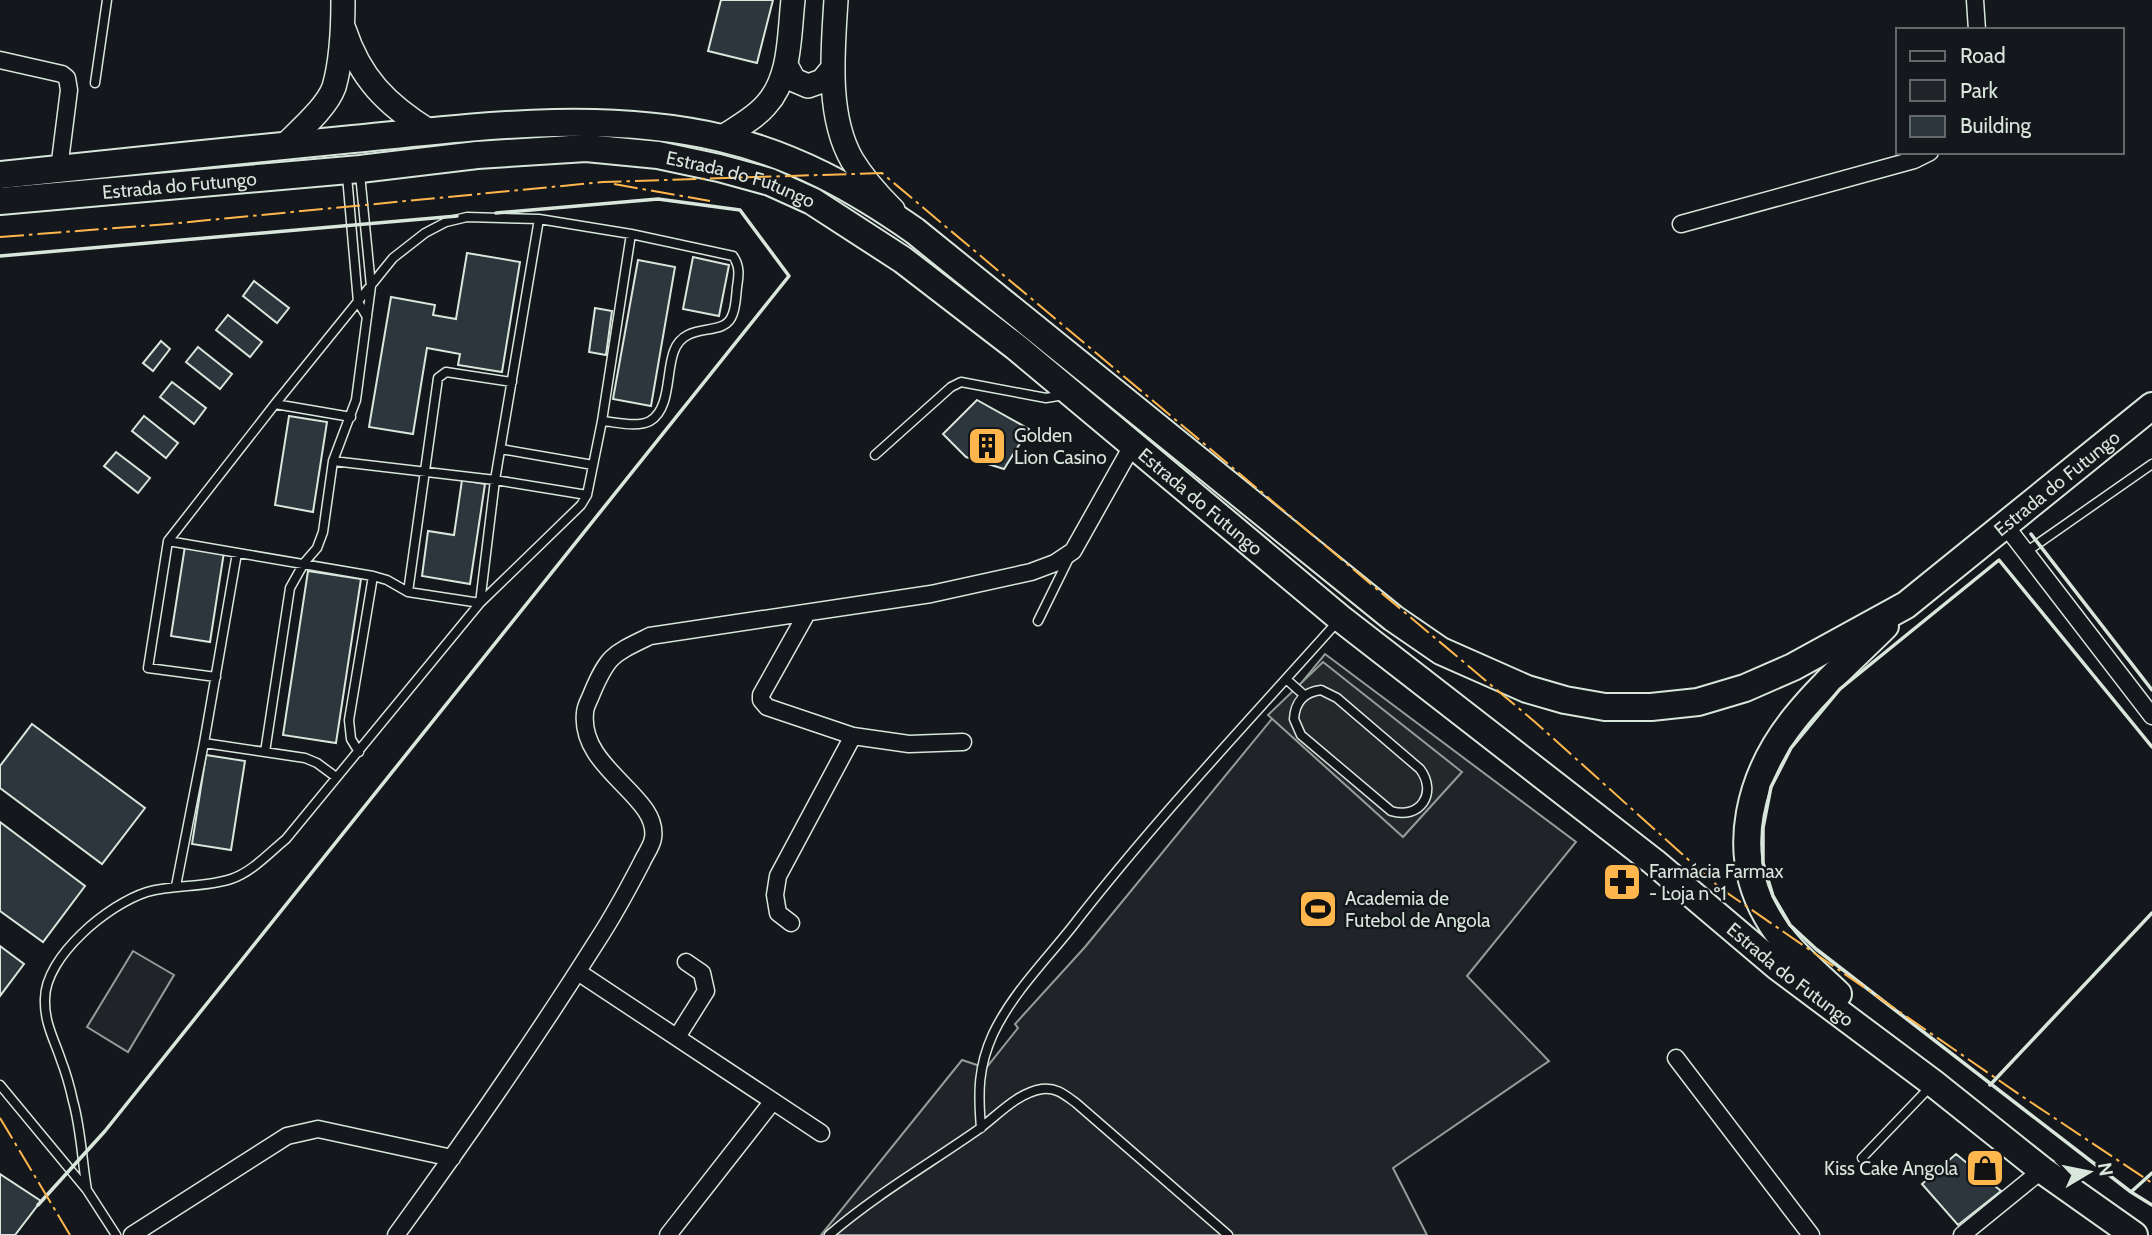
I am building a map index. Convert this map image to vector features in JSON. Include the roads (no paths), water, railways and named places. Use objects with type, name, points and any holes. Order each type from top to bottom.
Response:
[{"type":"main road","name":"Estrada do Futungo","points":[[0,175],[429,131],[586,123],[663,128],[721,138],[777,154],[822,173],[870,199],[915,231],[1393,618],[1441,651],[1527,688],[1565,700],[1605,707],[1651,707],[1698,702],[1745,688],[1793,667],[1906,605],[2152,406]]},
{"type":"main road","name":"Estrada do Futungo","points":[[0,201],[353,170],[477,155],[586,148],[658,155],[770,182],[812,201],[903,260],[1016,347],[1340,618],[1654,862],[1778,967],[1933,1083],[2042,1170],[2134,1235]]},
{"type":"main road","points":[[1906,605],[1806,705],[1772,752],[1751,802],[1747,853],[1757,893],[1767,916],[1783,939],[1933,1083]]},
{"type":"main road","points":[[2042,1170],[2114,1235]]},
{"type":"street","points":[[285,145],[316,114],[334,88],[343,26],[343,0]]},
{"type":"street","points":[[721,138],[768,104],[780,84],[786,65],[793,0]]},
{"type":"street","points":[[836,0],[832,69],[838,120],[851,159],[882,199],[915,231]]},
{"type":"street","points":[[1975,0],[1977,28]]},
{"type":"street","points":[[343,26],[352,53],[366,78],[404,116],[429,131]]},
{"type":"street","points":[[0,60],[62,74],[66,78],[69,90],[59,169]]},
{"type":"street","points":[[786,65],[794,80],[807,86],[822,81],[832,69]]},
{"type":"street","points":[[1681,223],[1914,160],[1926,154]]},
{"type":"street","points":[[396,1235],[452,1158],[578,972],[618,908],[653,839],[653,822],[646,809],[616,779],[595,752],[586,733],[584,711],[603,666],[615,653],[650,636],[931,594],[1031,572],[1055,563],[1073,551],[1132,446]]},
{"type":"street","points":[[2005,525],[2152,716]]},
{"type":"street","points":[[807,612],[761,695],[761,700],[767,707],[853,736],[909,744],[963,742]]},
{"type":"street","points":[[791,923],[778,913],[775,895],[778,876],[853,736]]},
{"type":"street","points":[[677,1037],[706,991],[702,973],[686,962]]},
{"type":"street","points":[[578,972],[821,1133]]},
{"type":"street","points":[[1676,1058],[1811,1235]]},
{"type":"street","points":[[668,1235],[773,1101]]},
{"type":"street","points":[[132,1235],[287,1136],[301,1131],[318,1129],[452,1158]]},
{"type":"street","points":[[1962,1235],[2042,1170]]},
{"type":"lane","points":[[94,83],[107,0]]},
{"type":"lane","points":[[265,752],[290,587],[304,563],[317,548],[323,532],[333,461],[356,401],[371,286],[353,170]]},
{"type":"lane","points":[[353,170],[358,302],[367,317]]},
{"type":"lane","points":[[215,677],[148,668],[168,541],[393,258],[425,233],[446,222],[467,217],[539,219],[728,254],[738,263],[739,272],[730,321],[721,326],[694,331],[679,343],[674,351],[662,404],[652,420],[641,425],[602,421]]},
{"type":"lane","points":[[480,603],[495,480],[539,219]]},
{"type":"lane","points":[[87,1190],[74,1103],[47,1026],[44,996],[53,971],[66,951],[95,920],[122,903],[146,892],[231,879],[250,870],[286,839],[480,603],[581,505],[587,495],[602,421],[631,234]]},
{"type":"lane","points":[[408,592],[440,375],[446,372],[512,382]]},
{"type":"lane","points":[[875,455],[951,387],[961,382],[1046,398],[1071,394]]},
{"type":"lane","points":[[275,404],[351,417]]},
{"type":"lane","points":[[501,449],[593,465]]},
{"type":"lane","points":[[333,461],[495,480],[587,495]]},
{"type":"lane","points":[[2026,552],[2150,469]]},
{"type":"lane","points":[[168,541],[373,576],[387,580],[408,592],[480,603]]},
{"type":"lane","points":[[1038,621],[1073,551]]},
{"type":"lane","points":[[176,886],[237,553]]},
{"type":"lane","points":[[359,752],[351,739],[349,720],[373,576]]},
{"type":"lane","points":[[981,1128],[978,1088],[983,1058],[994,1032],[1013,1001],[1134,850],[1340,618]]},
{"type":"lane","points":[[1286,679],[1304,695]]},
{"type":"lane","points":[[1321,690],[1330,693],[1420,769],[1427,783],[1427,792],[1420,806],[1407,813],[1391,811],[1301,735],[1293,719],[1294,710],[1304,695],[1321,690]]},
{"type":"lane","points":[[204,743],[305,758],[336,777]]},
{"type":"lane","points":[[1862,1158],[1933,1083]]},
{"type":"lane","points":[[0,1085],[87,1190],[116,1235]]},
{"type":"lane","points":[[829,1235],[904,1178],[981,1128],[1011,1103],[1042,1089],[1057,1090],[1076,1102],[1228,1235]]},
{"type":"place","name":"Golden Lion Casino","points":[[987,446]]},
{"type":"place","name":"Farmácia Farmax - Loja n º1","points":[[1622,882]]},
{"type":"place","name":"Academia de Futebol de Angola","points":[[1318,909]]},
{"type":"place","name":"Kiss Cake Angola","points":[[1985,1168]]}]
